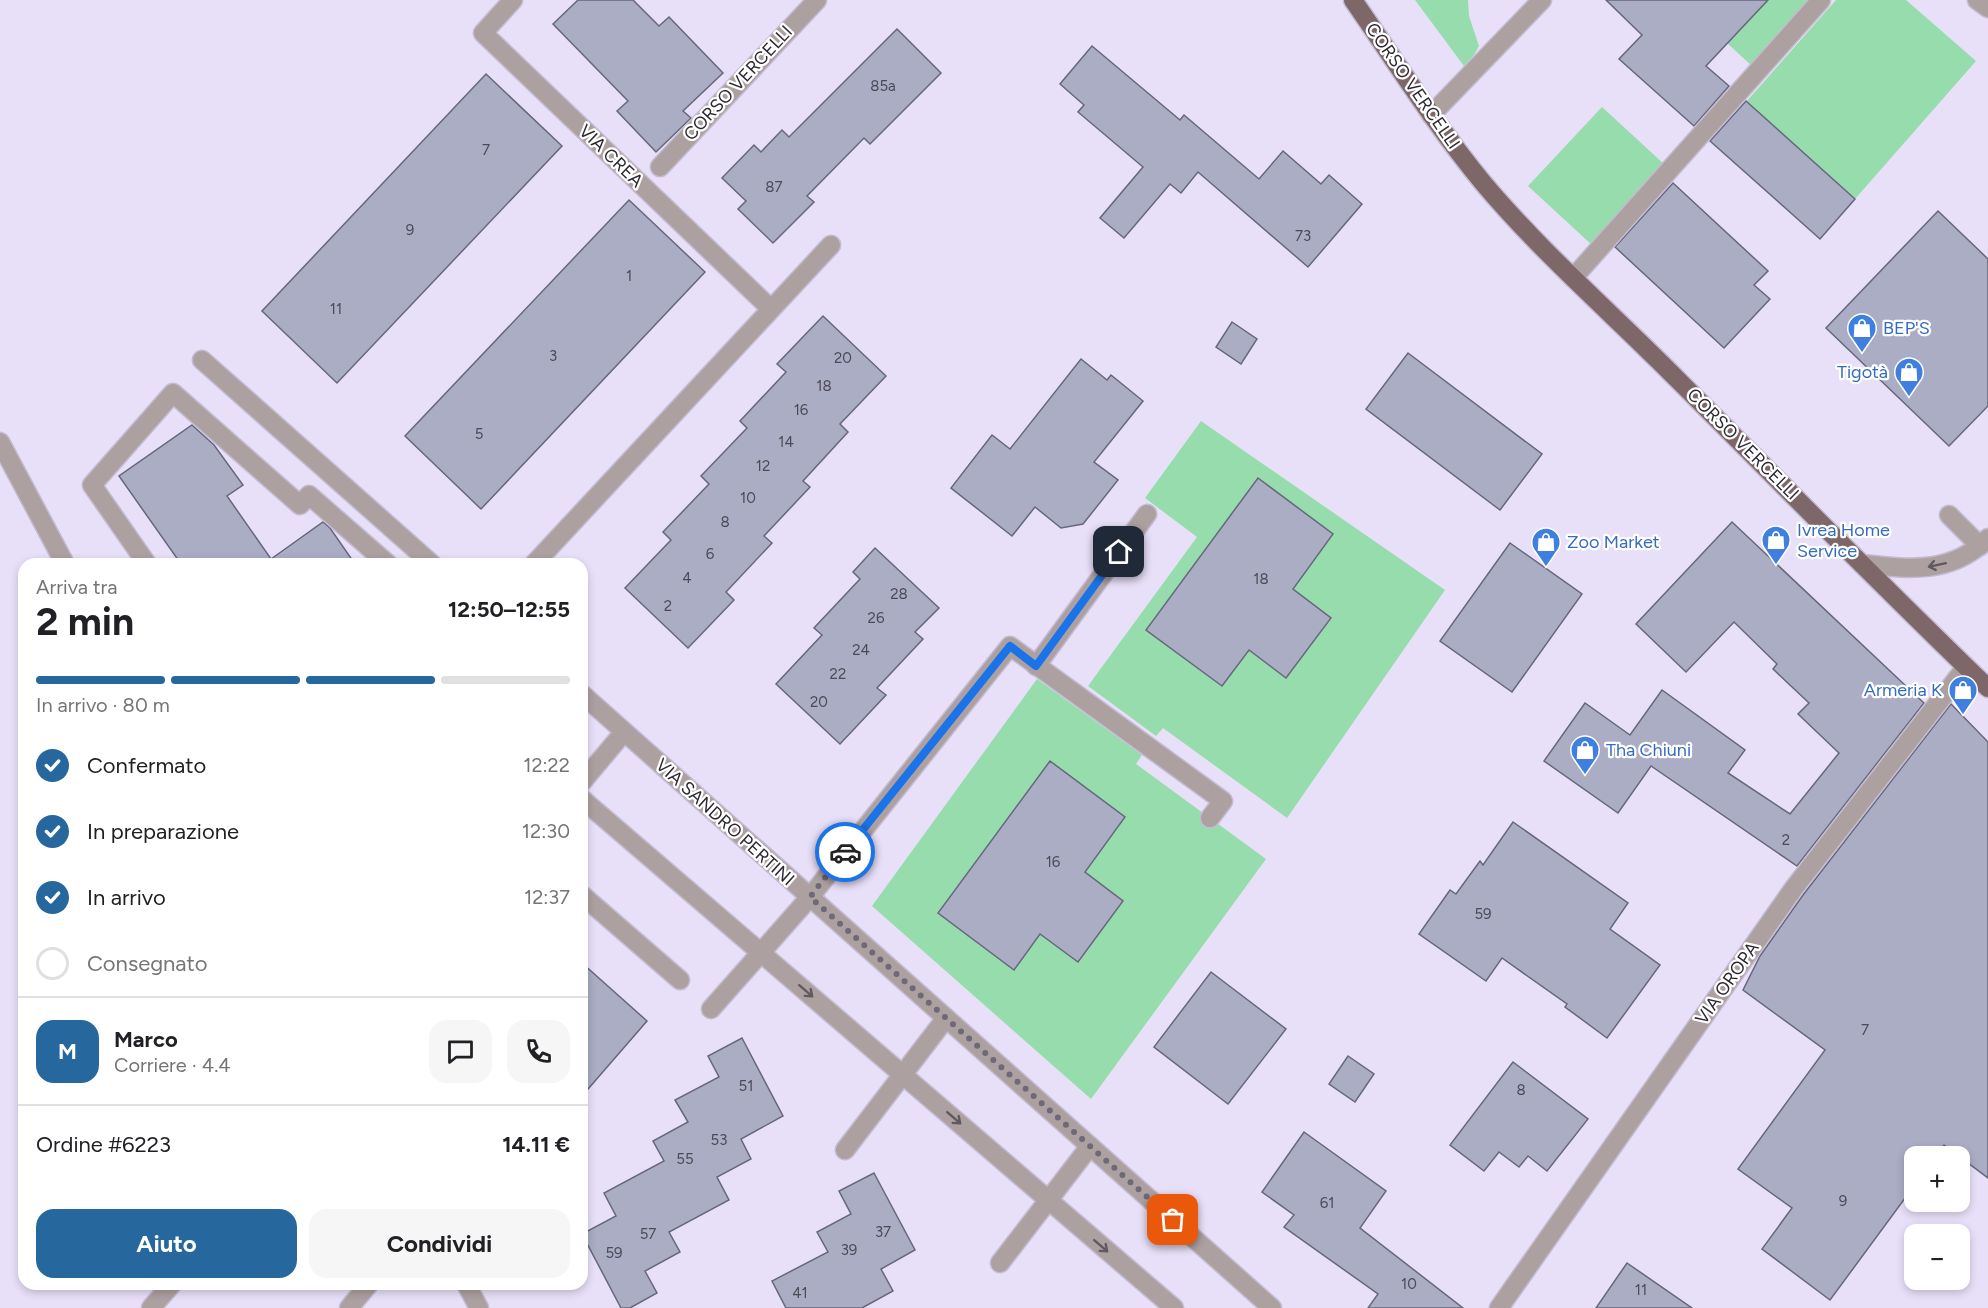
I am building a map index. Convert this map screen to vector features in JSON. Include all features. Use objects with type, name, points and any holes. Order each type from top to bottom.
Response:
[{"type":"main road","name":"CORSO VERCELLI","points":[[1353,0],[1431,115],[1484,184],[1573,278],[1741,441],[1988,688]]},
{"type":"street","name":"VIA CREA","points":[[513,0],[483,33],[771,309]]},
{"type":"street","name":"CORSO VERCELLI","points":[[660,167],[817,0]]},
{"type":"street","points":[[1431,115],[1542,0]]},
{"type":"street","points":[[1573,278],[1821,0]]},
{"type":"street","points":[[1977,0],[1988,8]]},
{"type":"street","points":[[540,558],[831,245]]},
{"type":"street","points":[[202,360],[425,558]]},
{"type":"street","points":[[143,558],[92,485],[173,393],[300,505],[309,495],[381,558]]},
{"type":"street","points":[[0,442],[61,558]]},
{"type":"street","points":[[1036,666],[1147,514]]},
{"type":"street","points":[[1862,564],[1913,569],[1963,558],[1984,542],[1949,515]]},
{"type":"street","points":[[711,1009],[810,897],[1010,646],[1223,801],[1210,818]]},
{"type":"street","name":"VIA OROPA","points":[[1499,1308],[1794,888],[1966,667]]},
{"type":"street","name":"VIA SANDRO PERTINI","points":[[588,699],[1272,1308]]},
{"type":"street","points":[[588,775],[624,732]]},
{"type":"street","points":[[588,804],[1174,1308]]},
{"type":"street","points":[[588,901],[680,980]]},
{"type":"street","points":[[845,1150],[946,1018]]},
{"type":"street","points":[[1000,1263],[1090,1146]]},
{"type":"street","points":[[151,1308],[167,1290]]},
{"type":"street","points":[[349,1308],[364,1290]]},
{"type":"street","points":[[469,1290],[479,1308]]},
{"type":"green space","points":[[1415,0],[1468,0],[1469,16],[1479,46],[1464,66]]},
{"type":"green space","points":[[1742,0],[1814,0],[1752,66],[1727,43]]},
{"type":"green space","points":[[1836,0],[1906,0],[1976,61],[1855,199],[1746,102]]},
{"type":"green space","points":[[1602,107],[1665,165],[1592,245],[1528,186]]},
{"type":"green space","points":[[1201,421],[1445,590],[1287,818],[1163,728],[1156,736],[1088,686],[1197,537],[1145,498]],"holes":[[[1258,478],[1293,589],[1331,618],[1286,678],[1249,650],[1221,686],[1146,630]]]},
{"type":"green space","points":[[1037,679],[1142,755],[1136,764],[1266,859],[1091,1099],[872,906]],"holes":[[[1050,762],[1085,872],[1123,901],[1078,962],[1040,934],[1014,970],[938,914]]]},
{"type":"building","points":[[578,0],[633,0],[659,26],[669,17],[723,73],[683,111],[691,118],[656,152],[617,111],[628,101],[553,24]]},
{"type":"building","points":[[1606,0],[1768,0],[1706,66],[1729,86],[1694,126],[1619,59],[1642,35]]},
{"type":"building","points":[[897,29],[941,73],[870,144],[864,138],[807,196],[814,202],[773,243],[738,209],[746,201],[722,178],[754,145],[761,152],[782,130],[789,137]]},
{"type":"building","points":[[1092,46],[1180,120],[1184,115],[1259,179],[1283,151],[1321,184],[1329,175],[1362,204],[1308,267],[1198,172],[1181,193],[1170,184],[1124,238],[1100,218],[1143,167],[1078,112],[1084,105],[1060,84]]},
{"type":"building","points":[[486,74],[562,146],[337,383],[262,311]]},
{"type":"building","points":[[1746,101],[1855,199],[1820,239],[1710,141]]},
{"type":"building","points":[[1673,183],[1768,271],[1754,285],[1770,299],[1724,348],[1615,247]]},
{"type":"building","points":[[629,200],[705,272],[481,509],[405,436]]},
{"type":"building","points":[[1938,211],[1988,259],[1988,406],[1949,446],[1826,328]]},
{"type":"building","points":[[823,316],[886,376],[840,424],[848,432],[803,481],[810,487],[764,536],[772,543],[726,592],[734,600],[688,648],[625,588],[671,540],[663,532],[709,484],[701,476],[747,428],[740,421],[786,372],[777,364]]},
{"type":"building","points":[[1232,322],[1257,339],[1241,364],[1216,347]]},
{"type":"building","points":[[1408,353],[1542,454],[1500,510],[1366,409]]},
{"type":"building","points":[[1081,359],[1107,380],[1111,375],[1143,401],[1094,462],[1118,480],[1083,524],[1061,528],[1035,507],[1012,536],[951,488],[992,435],[1010,449]]},
{"type":"building","points":[[192,425],[214,445],[243,485],[227,496],[270,558],[177,558],[119,476]]},
{"type":"building","points":[[1258,478],[1333,534],[1293,589],[1331,618],[1286,678],[1249,650],[1222,686],[1146,630]]},
{"type":"building","points":[[323,522],[330,528],[351,558],[272,558]]},
{"type":"building","points":[[1732,522],[1924,703],[1797,866],[1651,766],[1618,813],[1544,761],[1585,703],[1630,735],[1662,690],[1745,750],[1728,773],[1790,814],[1839,753],[1798,714],[1809,703],[1773,669],[1777,664],[1734,622],[1686,672],[1636,624]]},
{"type":"building","points":[[1510,543],[1582,594],[1512,692],[1440,641]]},
{"type":"building","points":[[875,548],[939,608],[915,632],[923,639],[877,688],[886,695],[840,744],[776,684],[822,635],[814,628],[860,579],[853,572]]},
{"type":"building","points":[[1951,704],[1988,742],[1988,1178],[1970,1164],[1970,1146],[1904,1146],[1904,1200],[1830,1300],[1762,1249],[1792,1208],[1738,1169],[1825,1050],[1743,990],[1760,956],[1803,895]]},
{"type":"building","points":[[1050,761],[1125,817],[1085,872],[1123,901],[1078,962],[1040,934],[1014,970],[938,913]]},
{"type":"building","points":[[1513,822],[1628,903],[1610,929],[1660,965],[1607,1038],[1565,1007],[1567,1004],[1502,958],[1486,981],[1419,934],[1450,890],[1456,894],[1480,861],[1483,865]]},
{"type":"building","points":[[588,968],[647,1021],[588,1089]]},
{"type":"building","points":[[1211,972],[1286,1029],[1228,1104],[1154,1047]]},
{"type":"building","points":[[742,1038],[783,1116],[741,1139],[751,1159],[717,1177],[729,1200],[669,1232],[680,1252],[645,1271],[657,1293],[630,1308],[621,1308],[588,1245],[588,1231],[616,1216],[604,1193],[664,1161],[653,1141],[688,1122],[675,1100],[719,1077],[708,1056]]},
{"type":"building","points":[[1348,1056],[1374,1074],[1355,1102],[1329,1084]]},
{"type":"building","points":[[1513,1062],[1588,1119],[1547,1171],[1528,1156],[1519,1167],[1499,1152],[1484,1171],[1450,1145]]},
{"type":"building","points":[[1304,1132],[1386,1191],[1360,1228],[1463,1308],[1368,1308],[1378,1294],[1284,1227],[1294,1215],[1262,1192]]},
{"type":"building","points":[[874,1173],[915,1250],[881,1269],[893,1291],[862,1308],[786,1308],[772,1281],[828,1252],[817,1232],[851,1214],[839,1191]]},
{"type":"building","points":[[1627,1263],[1692,1308],[1596,1308]]},
{"type":"way so far","points":[[845,852],[810,897],[1173,1220]]},
{"type":"place","name":"BEP'S","points":[[1862,354]]},
{"type":"place","name":"Tigotà","points":[[1909,398]]},
{"type":"place","name":"Ivrea Home Service","points":[[1776,566]]},
{"type":"place","name":"Zoo Market","points":[[1546,568]]},
{"type":"place","name":"Armeria K","points":[[1963,716]]},
{"type":"place","name":"Tha Chiuni","points":[[1585,776]]},
{"type":"route","points":[[845,852],[1010,646],[1036,666],[1119,552]]}]
